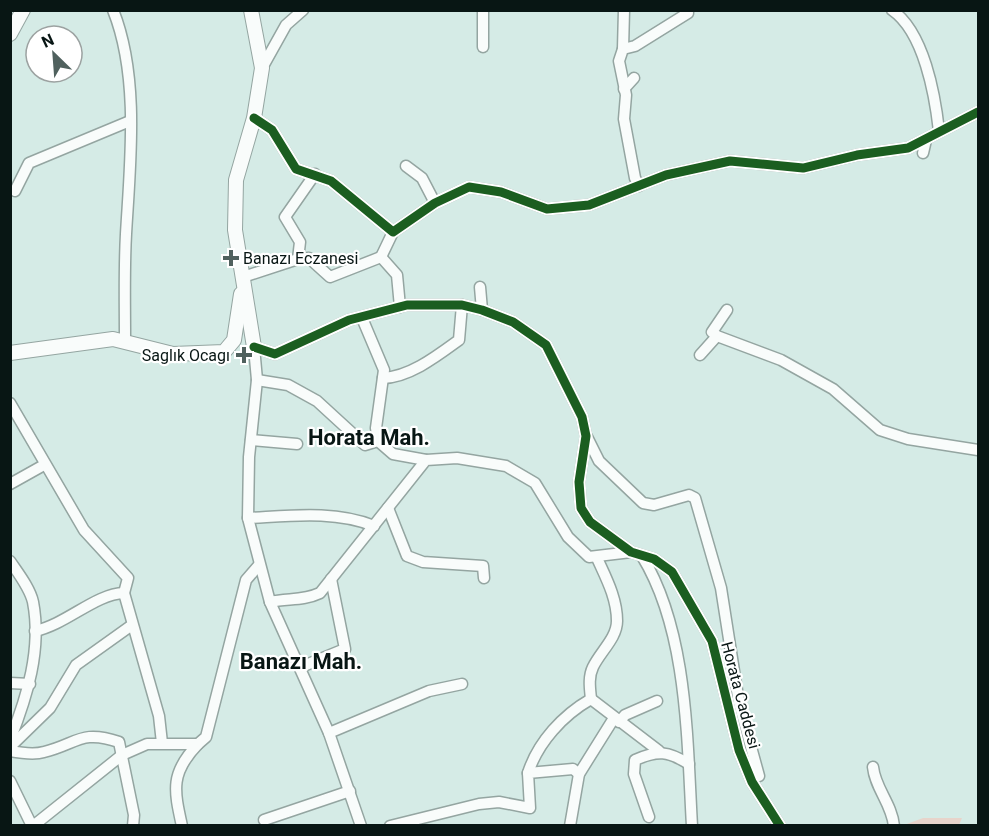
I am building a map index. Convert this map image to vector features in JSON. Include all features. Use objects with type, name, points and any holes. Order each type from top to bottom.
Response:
[{"type":"main road","points":[[10,34],[23,10]]},
{"type":"main road","points":[[251,10],[262,68],[254,118],[236,180],[235,230],[256,354]]},
{"type":"main road","points":[[10,353],[113,339],[125,340],[173,354],[224,352],[234,340],[243,277]]},
{"type":"street","points":[[113,10],[122,31],[130,121],[125,340]]},
{"type":"street","points":[[262,68],[286,25],[303,10]]},
{"type":"street","points":[[483,10],[483,47]]},
{"type":"street","points":[[624,10],[623,49],[619,62],[624,89],[624,119],[635,178],[639,186]]},
{"type":"street","points":[[892,10],[904,20],[919,47],[935,96],[939,131]]},
{"type":"street","points":[[623,49],[635,46],[688,13]]},
{"type":"street","points":[[624,89],[634,78]]},
{"type":"street","points":[[243,277],[298,259],[309,258],[330,277],[381,257],[393,232],[435,203],[469,187],[501,192],[547,209],[589,205],[666,176],[730,161],[803,168],[857,155],[908,148],[978,112]]},
{"type":"street","points":[[254,118],[272,130],[296,169],[331,181],[393,232]]},
{"type":"street","points":[[15,191],[29,163],[130,121]]},
{"type":"street","points":[[923,153],[926,140]]},
{"type":"street","points":[[405,166],[422,178],[435,203]]},
{"type":"street","points":[[298,259],[300,242],[285,217],[315,174]]},
{"type":"street","points":[[381,257],[397,274],[400,307]]},
{"type":"street","points":[[480,287],[482,310]]},
{"type":"street","points":[[383,378],[397,378],[439,355],[459,340],[462,305]]},
{"type":"street","points":[[361,825],[329,733],[270,602],[248,518],[251,440],[257,380],[256,354],[275,354],[349,320],[400,307],[462,305],[513,322],[546,345],[582,417],[586,436],[599,461],[643,503],[654,505],[689,495],[695,498],[721,588],[739,703],[759,776]]},
{"type":"street","points":[[727,310],[712,332],[717,336],[781,360],[833,389],[880,430],[908,439],[978,450]]},
{"type":"street","points":[[362,318],[384,370],[376,428],[378,441],[393,454],[426,460],[457,458],[506,466],[535,483],[568,537],[589,558],[631,552]]},
{"type":"street","points":[[700,355],[717,336]]},
{"type":"street","points":[[257,380],[288,385],[317,401],[365,445],[378,441]]},
{"type":"street","points":[[12,407],[84,530],[128,578],[124,593],[159,716],[162,743]]},
{"type":"street","points":[[586,436],[579,482],[581,508],[590,522],[631,552]]},
{"type":"street","points":[[251,440],[297,444]]},
{"type":"street","points":[[270,602],[285,598],[304,600],[320,593],[426,460]]},
{"type":"street","points":[[10,484],[44,465]]},
{"type":"street","points":[[388,508],[407,556],[423,562],[483,566],[484,578]]},
{"type":"street","points":[[248,518],[318,515],[358,519],[374,526]]},
{"type":"street","name":"Horata Caddesi","points":[[631,552],[654,559],[672,572],[712,641],[739,750],[752,782],[780,825]]},
{"type":"street","points":[[642,556],[663,598],[679,660],[689,764],[692,825]]},
{"type":"street","points":[[597,558],[614,597],[617,622],[611,639],[592,668],[591,699],[659,751],[670,753],[689,764]]},
{"type":"street","points":[[10,561],[33,600],[36,631],[30,684],[10,740]]},
{"type":"street","points":[[182,825],[174,789],[185,757],[206,737],[210,727],[246,580],[259,565]]},
{"type":"street","points":[[301,667],[345,649],[331,579]]},
{"type":"street","points":[[36,631],[54,627],[112,593],[124,593]]},
{"type":"street","points":[[10,749],[50,708],[76,665],[132,625]]},
{"type":"street","points":[[10,684],[30,684]]},
{"type":"street","points":[[329,733],[429,692],[462,684]]},
{"type":"street","points":[[390,825],[479,804],[499,802],[530,808],[528,773],[534,755],[570,711],[591,699]]},
{"type":"street","points":[[570,825],[579,774],[616,720],[657,702]]},
{"type":"street","points":[[10,749],[44,752],[83,736],[118,742],[134,815],[133,825]]},
{"type":"street","points":[[10,782],[33,825],[122,755],[147,744],[198,744]]},
{"type":"street","points":[[649,817],[634,774],[635,760],[659,751]]},
{"type":"street","points":[[873,767],[876,781],[892,814],[894,825]]},
{"type":"street","points":[[528,773],[573,769],[579,774]]},
{"type":"street","points":[[264,820],[350,791]]},
{"type":"shaded area","points":[[923,818],[962,818],[959,825],[904,825]]},
{"type":"cycle path","points":[[254,118],[272,130],[296,169],[331,181],[393,232],[435,203],[469,187],[501,192],[547,209],[589,205],[666,175],[730,161],[803,168],[857,155],[908,148],[978,112]]},
{"type":"cycle path","points":[[254,347],[275,354],[349,320],[407,305],[462,305],[482,310],[513,322],[546,345],[582,417],[586,436],[579,482],[581,508],[590,522],[631,552],[654,559],[672,572],[712,641],[739,750],[752,782],[780,826]]},
{"type":"place","name":"Banazı Eczanesi","points":[[231,258]]},
{"type":"place","name":"Saglık Ocagı","points":[[244,355]]},
{"type":"district","name":"Horata Mah.","points":[[369,437]]},
{"type":"district","name":"Banazı Mah.","points":[[301,661]]}]
